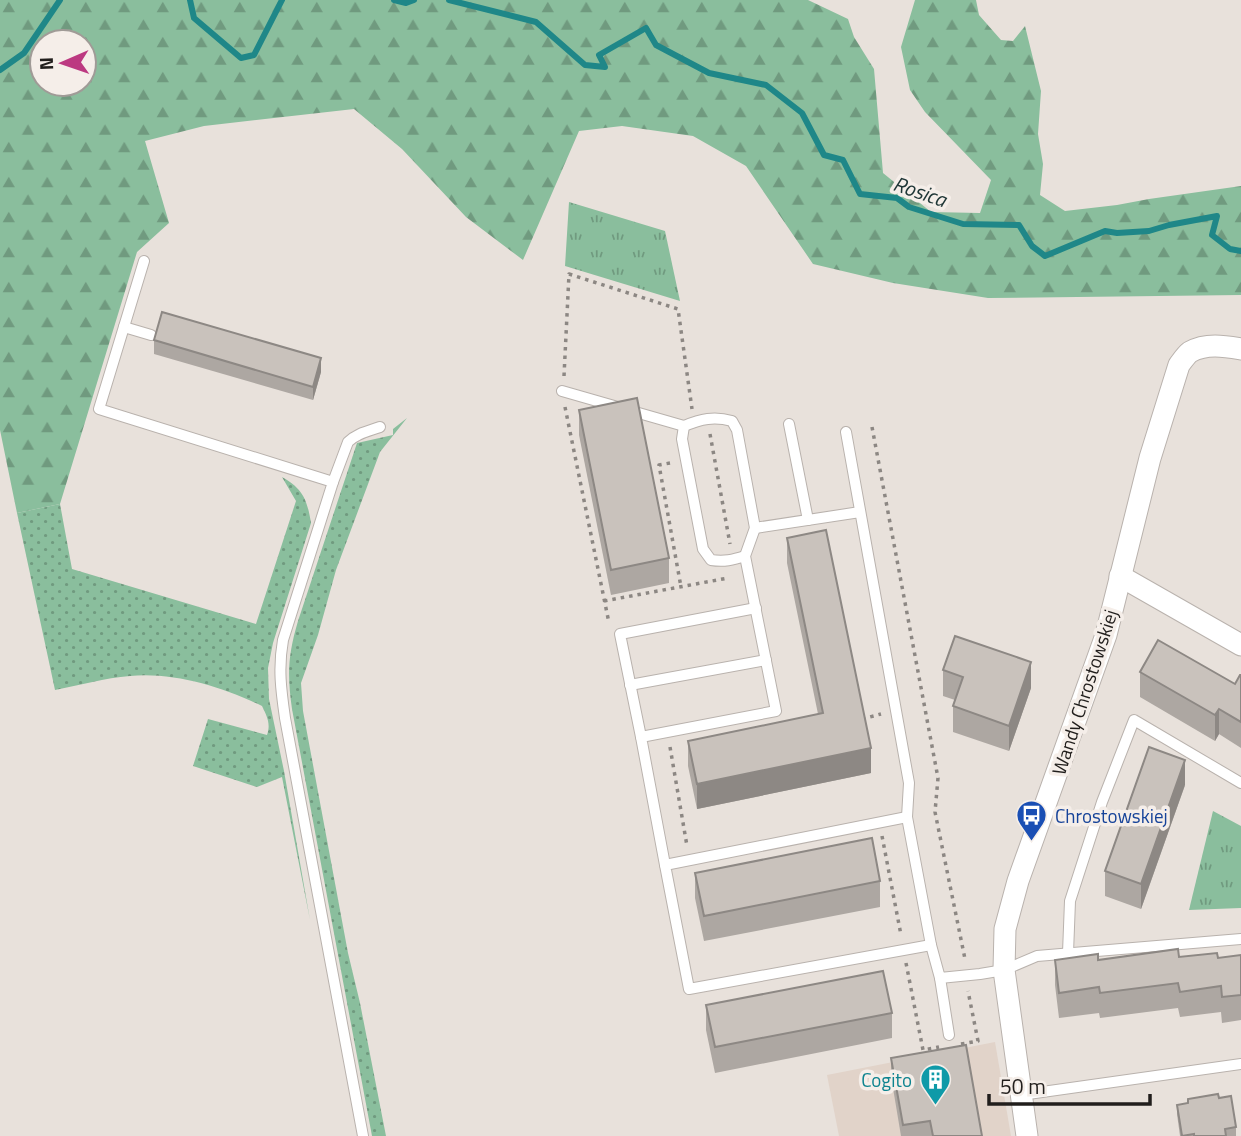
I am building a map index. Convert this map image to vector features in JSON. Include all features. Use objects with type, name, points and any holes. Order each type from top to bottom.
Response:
[{"type":"street","name":"Wandy Chrostowskiej","points":[[1027,1136],[1004,970],[1005,929],[1018,881],[1106,635],[1150,457],[1179,365],[1189,352],[1207,346],[1241,349]]},
{"type":"street","points":[[1120,576],[1241,645]]},
{"type":"lane","points":[[144,261],[99,410],[333,482]]},
{"type":"lane","points":[[124,327],[150,335]]},
{"type":"lane","points":[[562,391],[684,426],[718,417],[732,421],[737,430],[755,528],[745,556],[776,711],[641,737]]},
{"type":"lane","points":[[789,424],[808,520]]},
{"type":"lane","points":[[684,426],[682,439],[703,549],[711,560],[721,562],[745,556]]},
{"type":"lane","points":[[363,1136],[285,718],[279,662],[283,640],[348,442],[380,427]]},
{"type":"lane","points":[[846,432],[909,783],[906,817],[940,978],[950,1042]]},
{"type":"lane","points":[[755,528],[860,512]]},
{"type":"lane","points":[[756,608],[620,634],[689,989],[931,945]]},
{"type":"lane","points":[[630,685],[766,660]]},
{"type":"lane","points":[[1068,953],[1070,901],[1102,802],[1134,720],[1241,783]]},
{"type":"lane","points":[[665,864],[906,817]]},
{"type":"lane","points":[[940,978],[1004,970],[1037,957],[1241,939]]},
{"type":"lane","points":[[1021,1094],[1241,1064]]},
{"type":"path","points":[[872,427],[938,778],[935,812],[965,962]]},
{"type":"path","points":[[681,587],[659,465],[686,460]]},
{"type":"path","points":[[604,601],[736,577]]},
{"type":"path","points":[[860,719],[885,713]]},
{"type":"path","points":[[669,741],[691,859]]},
{"type":"path","points":[[883,822],[882,836],[923,1050],[950,1042],[978,1041],[967,989],[975,987]]},
{"type":"path","points":[[874,835],[882,836]]},
{"type":"shaded area","points":[[995,1042],[1011,1136],[839,1136],[827,1075]]},
{"type":"green space","points":[[0,0],[808,0],[848,19],[854,37],[874,69],[883,173],[931,212],[980,213],[991,180],[925,112],[910,90],[901,47],[915,0],[976,0],[979,15],[1001,40],[1013,41],[1025,26],[1041,91],[1038,134],[1043,164],[1040,195],[1065,211],[1241,186],[1241,295],[988,298],[893,283],[813,264],[746,166],[693,136],[622,126],[579,131],[523,260],[466,217],[402,149],[354,109],[204,126],[145,141],[169,223],[137,252],[60,504],[17,513],[0,430]]},
{"type":"green space","points":[[569,202],[665,231],[680,301],[565,266]]},
{"type":"green space","points":[[407,418],[380,452],[336,570],[301,683],[303,711],[348,953],[386,1136],[372,1136],[292,709],[289,665],[298,621],[357,443],[393,435],[393,429]]},
{"type":"green space","points":[[282,477],[303,496],[311,523],[273,643],[268,668],[269,699],[310,920],[282,777],[257,787],[193,766],[208,719],[267,735],[267,717],[262,706],[215,687],[164,676],[121,677],[55,690],[17,513],[60,504],[72,569],[256,624],[296,501]]},
{"type":"green space","points":[[1213,811],[1241,826],[1241,908],[1189,910]]},
{"type":"building","points":[[162,312],[321,358],[313,387],[154,340]]},
{"type":"building","points":[[637,398],[669,558],[611,570],[579,410]]},
{"type":"building","points":[[826,530],[871,748],[697,784],[688,741],[823,713],[787,538]]},
{"type":"building","points":[[955,636],[1031,662],[1009,726],[953,706],[963,677],[943,670]]},
{"type":"building","points":[[1158,640],[1235,684],[1241,675],[1241,722],[1219,709],[1215,715],[1140,672]]},
{"type":"building","points":[[1149,747],[1185,760],[1141,884],[1105,871]]},
{"type":"building","points":[[872,838],[880,881],[704,916],[695,873]]},
{"type":"building","points":[[1178,949],[1179,957],[1217,953],[1218,958],[1241,955],[1241,995],[1222,997],[1221,986],[1180,992],[1178,983],[1100,993],[1099,987],[1059,993],[1055,960],[1098,954],[1098,960]]},
{"type":"building","points":[[883,971],[892,1013],[715,1047],[706,1005]]},
{"type":"building","name":"Cogito","points":[[966,1045],[982,1136],[933,1136],[930,1121],[903,1125],[891,1058]]},
{"type":"building","points":[[1218,1094],[1219,1098],[1231,1096],[1236,1127],[1225,1129],[1226,1136],[1182,1136],[1177,1105],[1188,1103],[1188,1099]]},
{"type":"waterway","name":"Rosica","points":[[0,70],[24,53],[60,0]]},
{"type":"waterway","name":"Rosica","points":[[190,0],[194,18],[241,58],[254,55],[282,0]]},
{"type":"waterway","name":"Rosica","points":[[394,0],[406,3],[414,0]]},
{"type":"waterway","name":"Rosica","points":[[449,0],[536,22],[585,65],[605,67],[599,55],[646,28],[656,45],[709,73],[766,85],[802,113],[824,155],[843,160],[860,194],[897,198],[909,207],[963,224],[1019,225],[1032,246],[1045,256],[1105,231],[1149,231],[1217,216],[1212,235],[1230,249],[1241,251]]},
{"type":"place","name":"Chrostowskiej","points":[[1032,842]]},
{"type":"place","name":"Cogito","points":[[935,1106]]}]
